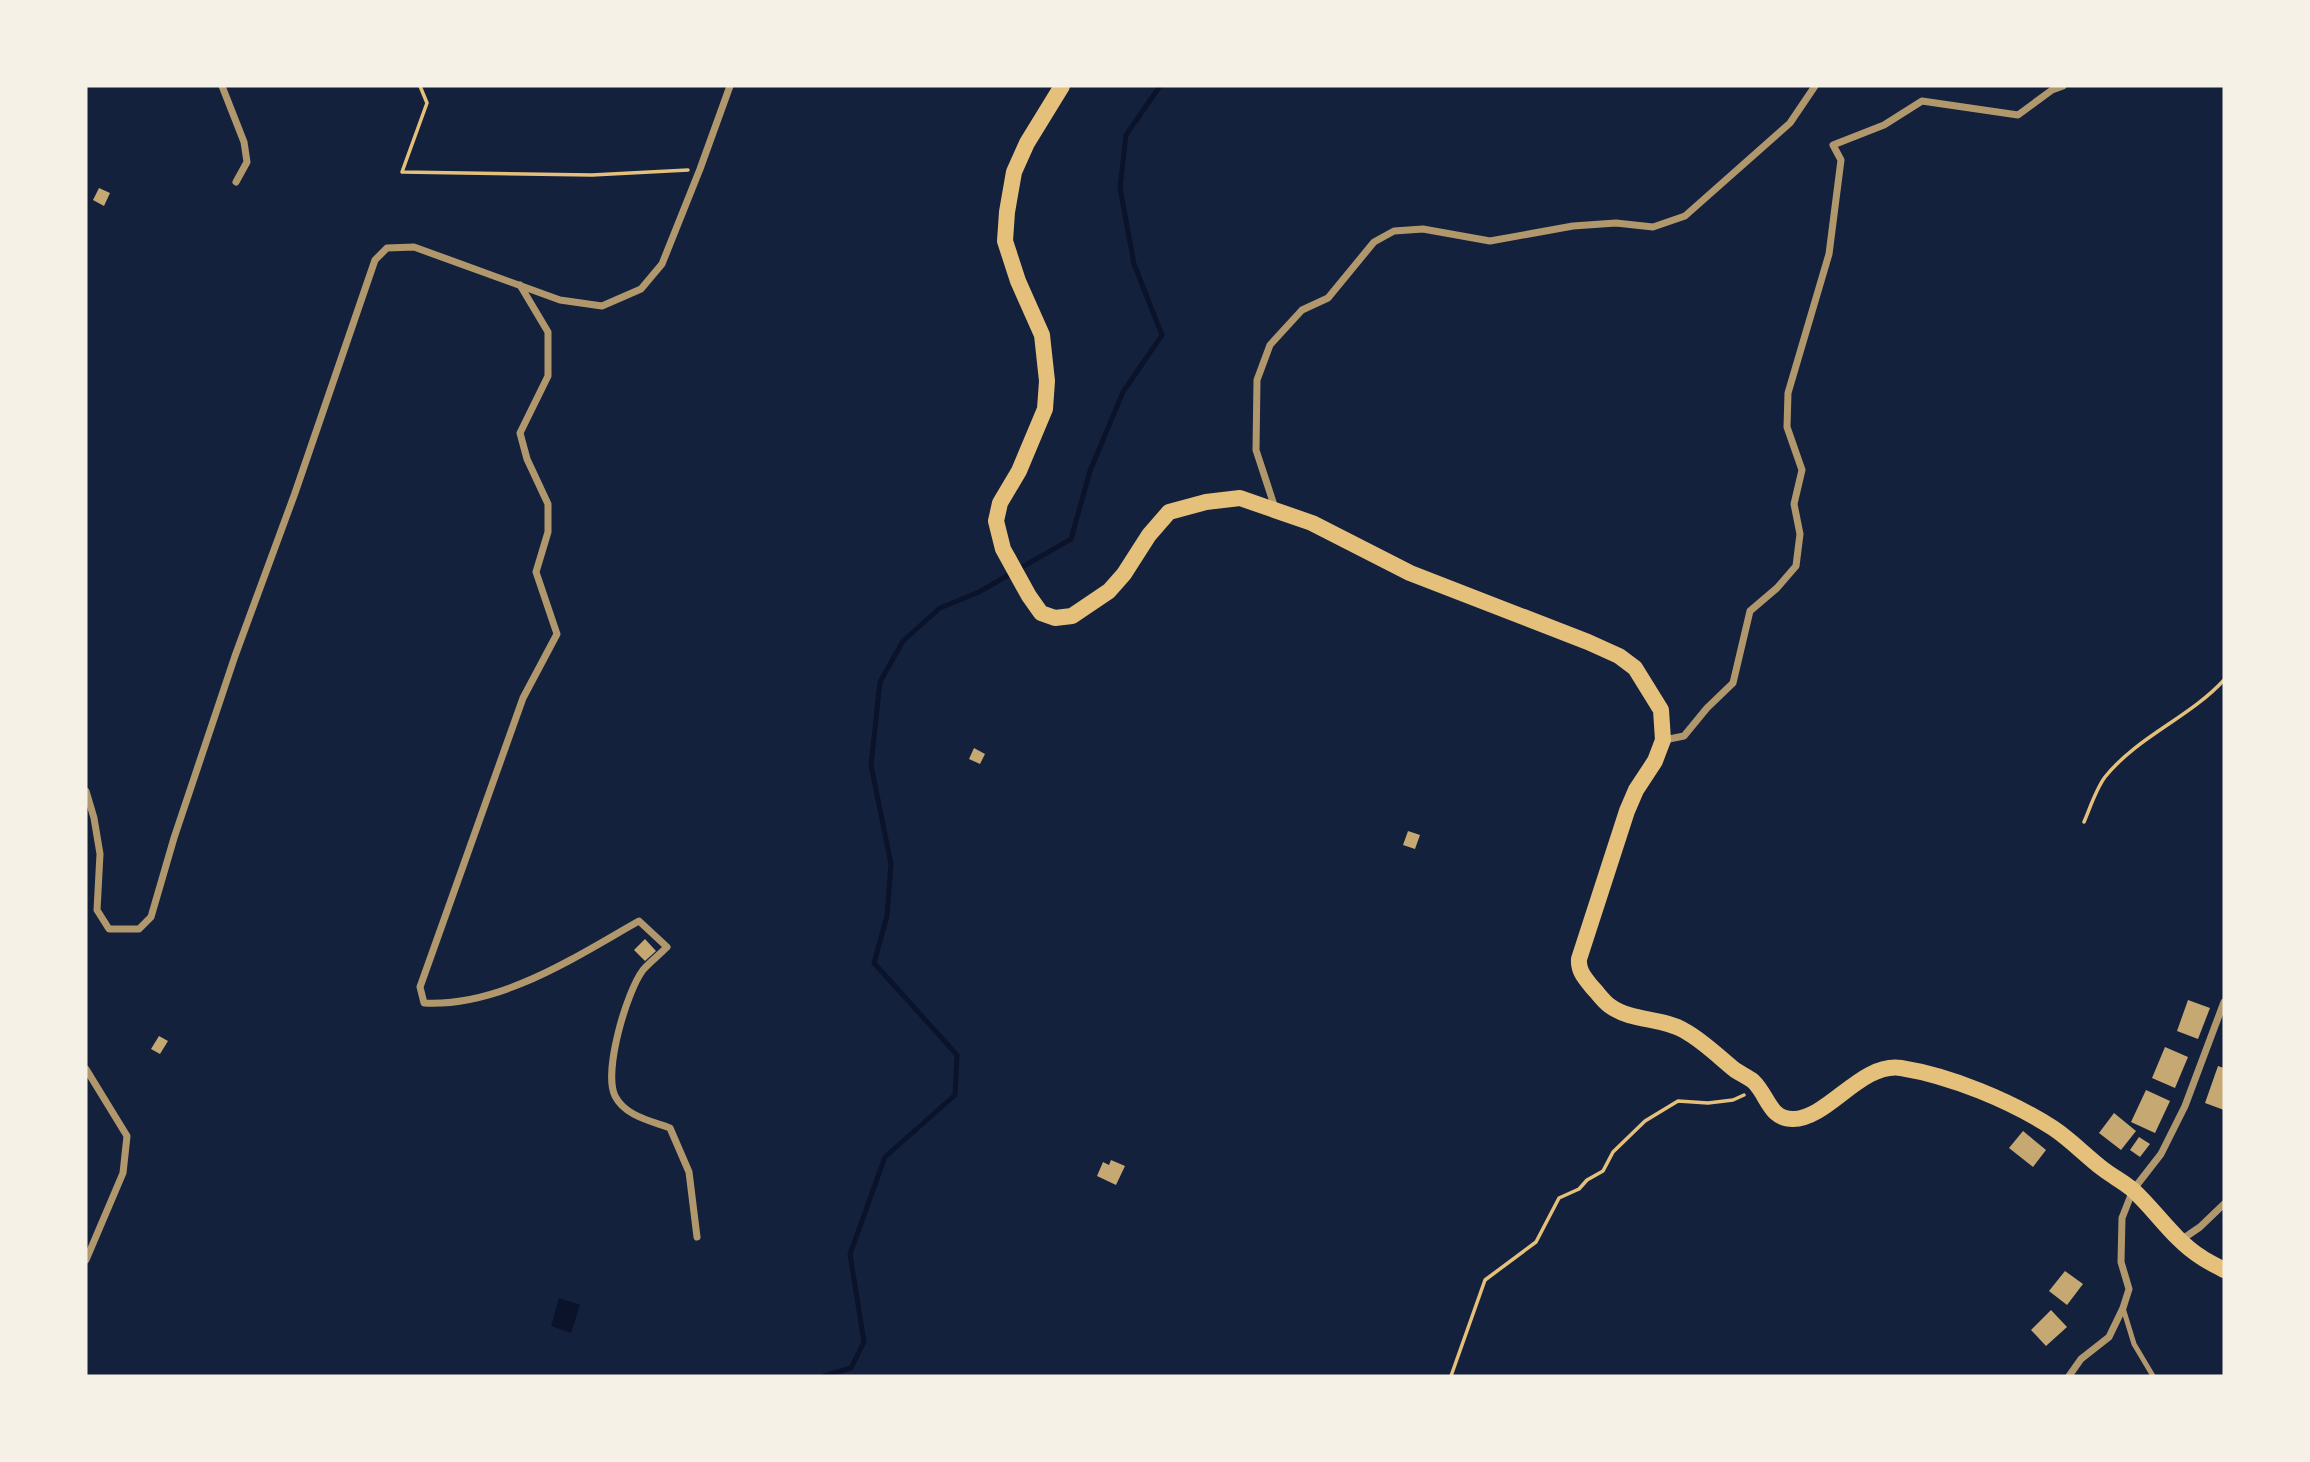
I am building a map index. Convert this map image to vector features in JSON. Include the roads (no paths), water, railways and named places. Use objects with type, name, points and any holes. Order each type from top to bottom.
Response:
[{"type":"main road","points":[[1062,86],[1027,143],[1014,172],[1005,240],[1018,281],[1042,335],[1047,381],[1045,409],[1019,471],[1000,503],[996,521],[1003,549],[1041,612],[1055,618],[1072,616],[1109,591],[1124,574],[1149,535],[1170,512],[1206,502],[1240,498],[1312,523],[1410,573],[1526,616],[1619,656],[1635,668],[1661,710],[1663,740],[1655,761],[1636,790],[1620,832],[1586,936],[1579,967],[1591,985],[1613,1008],[1636,1018],[1658,1021],[1685,1031],[1753,1081],[1774,1113],[1796,1119],[1814,1112],[1872,1072],[1898,1068],[1927,1074],[2015,1106],[2056,1130],[2133,1190],[2180,1240],[2200,1257],[2224,1270]]},
{"type":"street","points":[[222,86],[244,142],[247,162],[236,181]]},
{"type":"street","points":[[86,791],[100,854],[97,910],[109,929],[139,929],[151,917],[174,838],[235,656],[295,493],[375,260],[387,248],[414,247],[560,300],[602,306],[641,289],[662,264],[730,86]]},
{"type":"street","points":[[1276,512],[1256,450],[1258,380],[1270,345],[1302,310],[1328,298],[1374,242],[1394,231],[1423,229],[1490,241],[1573,226],[1616,223],[1653,227],[1685,216],[1790,123],[1815,86]]},
{"type":"street","points":[[1663,740],[1684,736],[1733,682],[1751,611],[1777,588],[1796,566],[1800,534],[1794,504],[1802,470],[1787,427],[1788,393],[1829,254],[1841,160],[1833,145],[1884,125],[1922,101],[2018,115],[2063,86]]},
{"type":"street","points":[[520,285],[548,332],[548,376],[520,433],[527,459],[548,504],[548,532],[536,572],[557,634],[523,698],[420,987],[424,1003],[441,1004],[498,992],[542,975],[639,921],[667,947],[642,972],[623,1014],[611,1061],[614,1095],[627,1111],[670,1128],[689,1172],[697,1237]]},
{"type":"street","points":[[2069,1376],[2081,1359],[2109,1337],[2123,1308],[2129,1289],[2121,1262],[2122,1218],[2133,1190],[2161,1154],[2185,1106],[2224,1002]]},
{"type":"street","points":[[86,1069],[127,1136],[123,1173],[86,1260]]},
{"type":"street","points":[[2180,1240],[2200,1227],[2224,1205]]},
{"type":"lane","points":[[2123,1308],[2134,1344],[2154,1376]]},
{"type":"water","points":[[559,1298],[580,1305],[571,1333],[551,1326]]},
{"type":"waterway","points":[[824,1376],[851,1368],[864,1342],[850,1254],[885,1157],[955,1095],[957,1055],[874,963],[887,916],[891,864],[871,765],[880,682],[903,641],[940,608],[979,592],[1071,539],[1090,471],[1123,392],[1162,335],[1134,264],[1120,188],[1126,135],[1160,86]]}]
